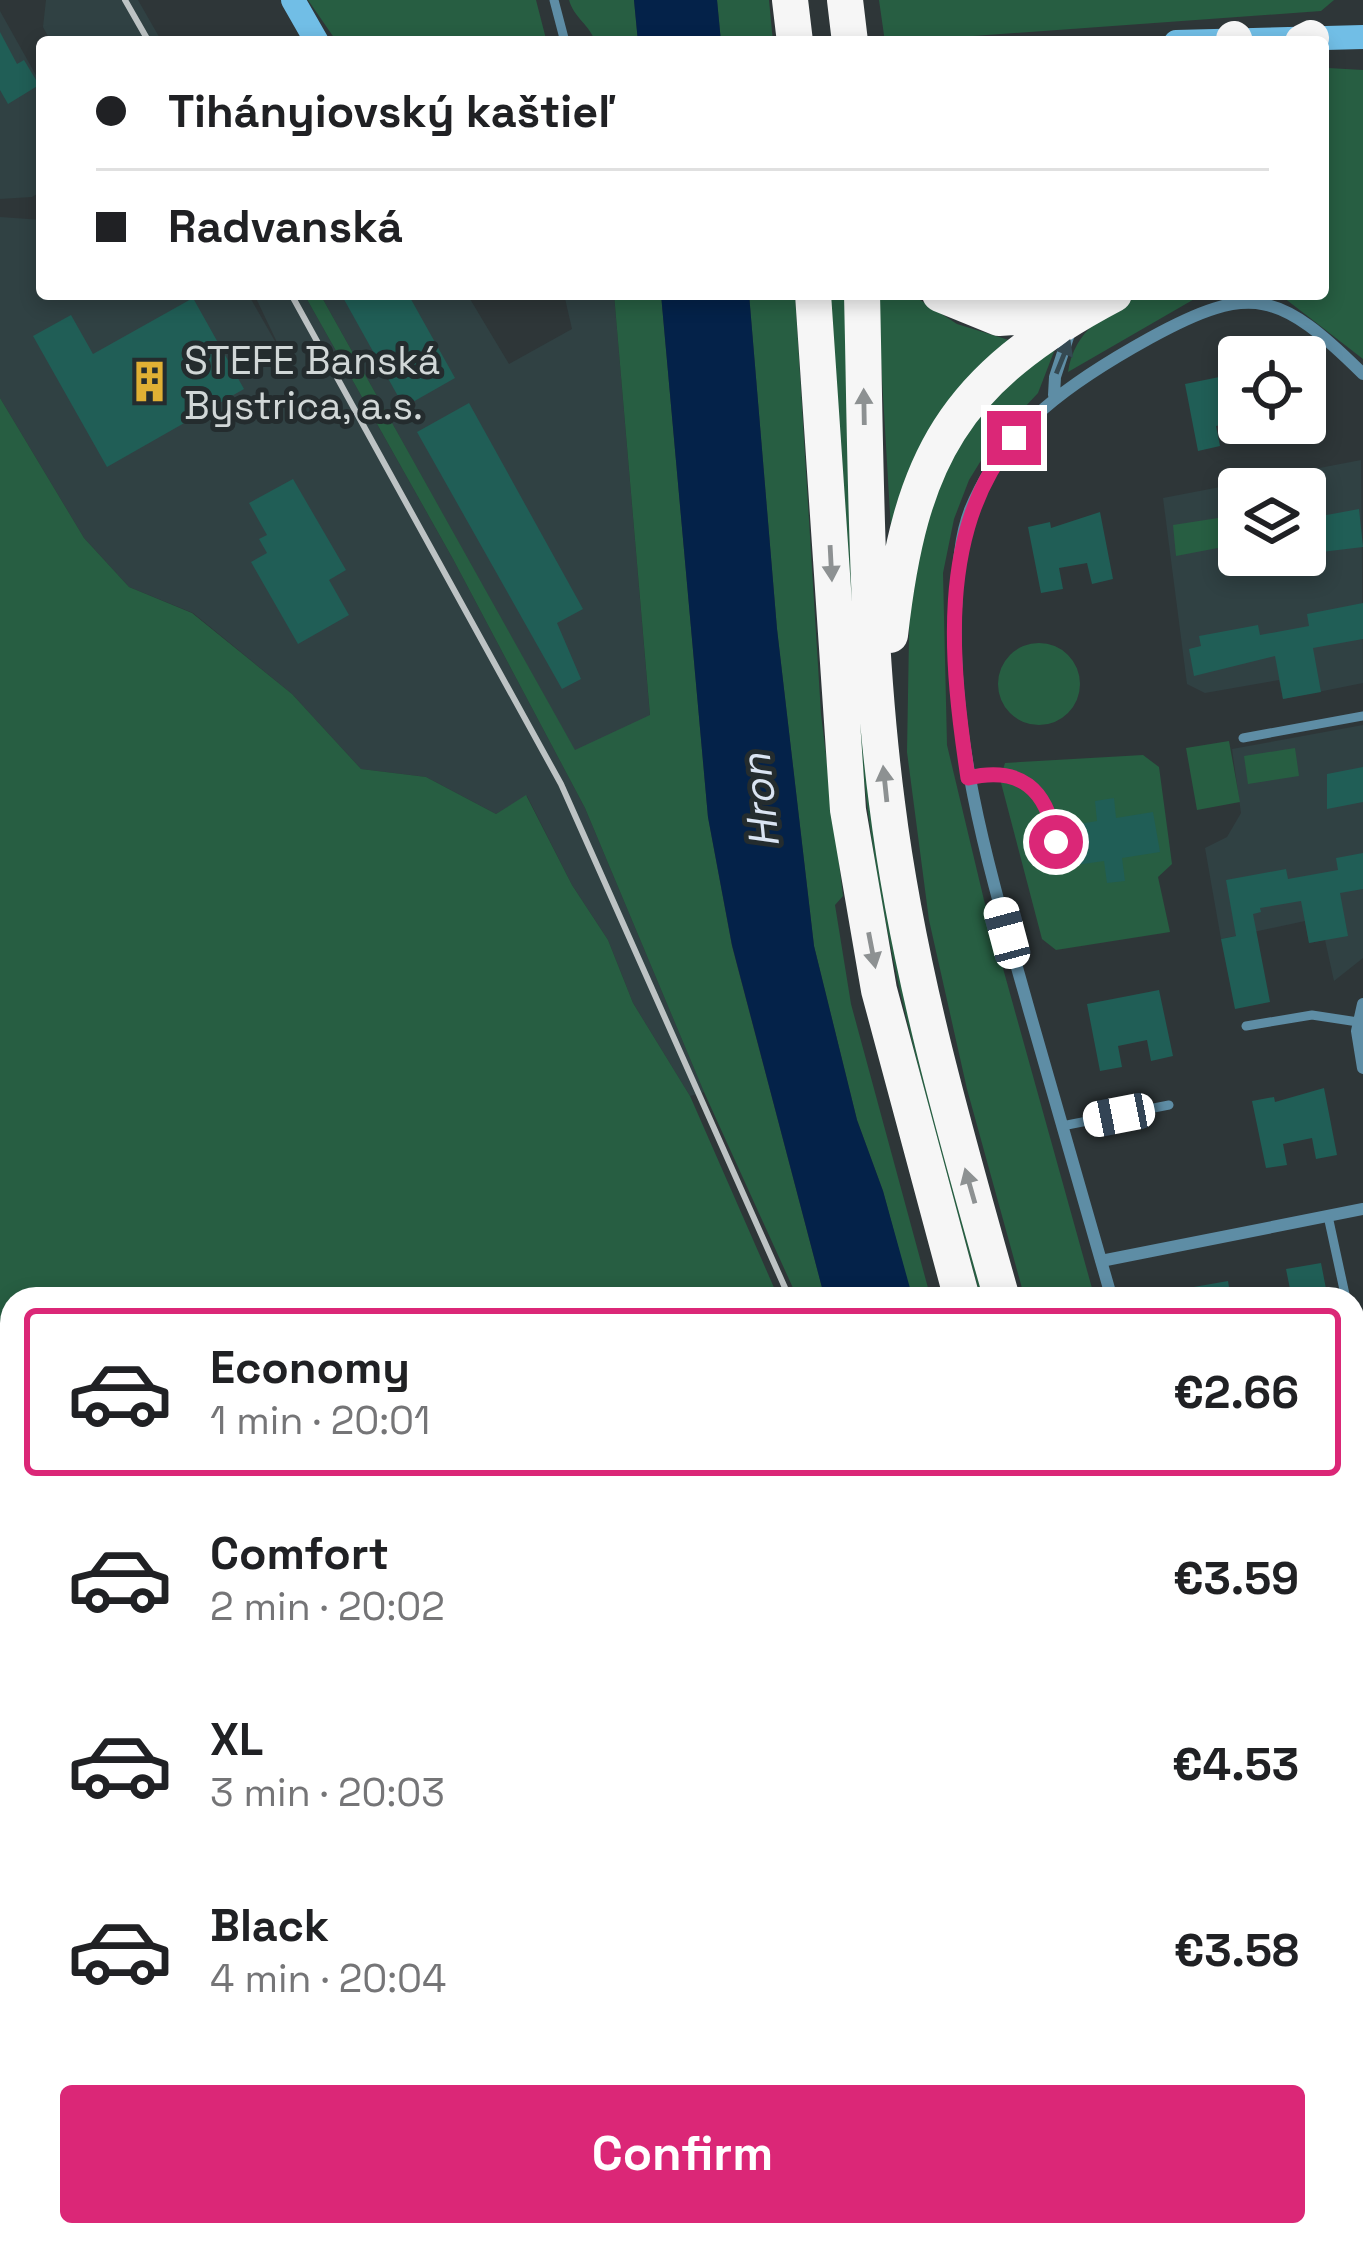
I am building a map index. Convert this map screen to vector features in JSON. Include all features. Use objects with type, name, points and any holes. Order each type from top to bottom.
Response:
[{"type":"highway","points":[[790,0],[794,36]]},
{"type":"highway","points":[[845,0],[849,36]]},
{"type":"highway","points":[[813,300],[842,740],[862,899],[903,1088],[959,1287]]},
{"type":"highway","points":[[862,300],[879,734],[917,982],[999,1287]]},
{"type":"highway","points":[[955,300],[999,318],[1040,319],[1090,308]]},
{"type":"highway","points":[[879,734],[901,555],[920,482],[938,445],[1008,363],[1090,308]]},
{"type":"main road","points":[[293,0],[314,36]]},
{"type":"main road","points":[[1329,39],[1363,37]]},
{"type":"street","points":[[1109,1287],[968,778],[956,622],[968,514],[999,456],[1054,395],[1200,311],[1234,300]]},
{"type":"street","points":[[1259,300],[1304,325],[1363,374]]},
{"type":"street","points":[[1054,395],[1054,377],[1071,336],[1090,308]]},
{"type":"street","points":[[1363,1004],[1358,1022],[1363,1068]]},
{"type":"street","points":[[1101,1261],[1363,1209]]},
{"type":"lane","points":[[554,0],[563,36]]},
{"type":"lane","points":[[1243,738],[1363,716]]},
{"type":"lane","points":[[968,778],[1002,772],[1025,783],[1052,817],[1060,866]]},
{"type":"lane","points":[[1246,1025],[1312,1015],[1358,1022]]},
{"type":"lane","points":[[1062,1126],[1169,1105]]},
{"type":"lane","points":[[1328,1216],[1343,1287]]},
{"type":"shaded area","points":[[46,0],[138,0],[159,36],[48,36],[43,27]]},
{"type":"shaded area","points":[[0,11],[36,75],[36,195],[0,199]]},
{"type":"shaded area","points":[[0,217],[36,220],[36,300],[251,300],[284,357],[257,300],[307,300],[585,808],[704,1092],[690,1096],[633,1003],[608,940],[572,885],[527,796],[496,814],[426,777],[361,769],[292,694],[193,613],[129,587],[84,538],[0,398]]},
{"type":"shaded area","points":[[323,300],[471,300],[509,364],[572,329],[565,300],[615,300],[650,716],[575,751]]},
{"type":"shaded area","points":[[1361,460],[1363,683],[1283,699],[1279,680],[1205,693],[1187,684],[1163,498],[1218,487],[1218,576],[1326,576],[1326,468],[1319,468]]},
{"type":"shaded area","points":[[1363,725],[1363,958],[1334,981],[1325,940],[1309,943],[1305,921],[1221,939],[1205,848],[1227,837],[1241,813],[1232,749]]},
{"type":"green space","points":[[308,0],[536,0],[545,36],[333,36]]},
{"type":"green space","points":[[569,0],[634,0],[637,36],[592,36]]},
{"type":"green space","points":[[717,0],[769,0],[772,36],[720,36]]},
{"type":"green space","points":[[879,0],[1334,0],[1321,11],[969,36],[884,36]]},
{"type":"green space","points":[[1329,68],[1363,70],[1363,359],[1287,300],[1329,300]]},
{"type":"green space","points":[[307,300],[323,300],[575,750],[650,715],[615,300],[662,300],[708,817],[732,946],[822,1287],[793,1287],[704,1092],[585,808]]},
{"type":"green space","points":[[750,300],[795,300],[821,714],[843,896],[835,905],[851,1004],[928,1287],[909,1287],[883,1191],[857,1120],[814,946],[777,629]]},
{"type":"green space","points":[[829,300],[850,300],[857,570],[987,1287],[978,1287],[931,1118],[877,874],[854,683]]},
{"type":"green space","points":[[877,300],[920,300],[957,324],[1012,341],[921,450],[908,474],[891,530]]},
{"type":"green space","points":[[1132,300],[1193,300],[1068,372],[1077,344],[1105,316]]},
{"type":"green space","points":[[1055,349],[1038,393],[993,441],[969,480],[954,519],[943,573],[947,745],[984,900],[1092,1287],[1022,1287],[967,1089],[929,920],[907,752],[910,580],[923,509],[986,399]]},
{"type":"green space","points":[[0,398],[84,538],[129,587],[192,613],[292,694],[361,769],[426,777],[496,814],[526,795],[572,885],[608,940],[633,1003],[690,1096],[774,1287],[0,1287]]},
{"type":"green space","points":[[1218,518],[1218,548],[1176,556],[1173,525]]},
{"type":"green space","points":[[1039,643],[1068,655],[1080,684],[1068,713],[1039,725],[1010,713],[998,684],[1010,655]]},
{"type":"green space","points":[[1229,741],[1240,802],[1197,810],[1186,748]]},
{"type":"green space","points":[[1295,748],[1299,776],[1248,784],[1244,756]]},
{"type":"green space","points":[[1143,755],[1159,767],[1172,864],[1158,877],[1170,932],[1056,950],[1042,939],[1000,779],[1005,763]]},
{"type":"water","points":[[634,0],[717,0],[720,36],[637,36]]},
{"type":"water","name":"Hron","points":[[662,300],[750,300],[777,629],[814,946],[857,1120],[910,1287],[822,1287],[732,945],[708,817]]},
{"type":"building","points":[[0,32],[17,64],[24,60],[36,87],[8,104],[0,90]]},
{"type":"building","name":"STEFE Banská Bystrica, a.s.","points":[[194,300],[244,389],[107,467],[33,336],[71,315],[93,354]]},
{"type":"building","points":[[344,300],[411,300],[455,378],[404,407]]},
{"type":"building","points":[[1218,377],[1220,446],[1198,451],[1185,384]]},
{"type":"building","points":[[469,403],[583,609],[557,623],[581,679],[562,689],[417,432]]},
{"type":"building","points":[[293,479],[346,570],[329,580],[349,615],[298,644],[251,562],[267,553],[259,539],[267,535],[249,503]]},
{"type":"building","points":[[1359,509],[1363,547],[1326,551],[1326,515]]},
{"type":"building","points":[[1100,512],[1113,579],[1092,584],[1087,563],[1059,568],[1063,589],[1041,593],[1028,527],[1050,522],[1051,528]]},
{"type":"building","points":[[1363,603],[1363,639],[1313,648],[1321,692],[1283,699],[1275,656],[1194,676],[1189,649],[1201,646],[1199,636],[1258,625],[1260,635],[1309,626],[1307,614]]},
{"type":"building","points":[[1363,767],[1363,802],[1327,809],[1327,774]]},
{"type":"building","points":[[1114,798],[1116,818],[1153,812],[1160,852],[1122,858],[1125,881],[1107,883],[1104,861],[1069,866],[1061,827],[1097,821],[1095,801]]},
{"type":"building","points":[[1363,853],[1363,889],[1340,893],[1348,936],[1309,943],[1301,901],[1260,908],[1261,912],[1253,914],[1270,1002],[1235,1009],[1221,939],[1236,936],[1226,880],[1286,869],[1288,879],[1338,870],[1336,858]]},
{"type":"building","points":[[1159,990],[1173,1056],[1151,1061],[1147,1040],[1118,1046],[1122,1067],[1100,1071],[1087,1004]]},
{"type":"building","points":[[1324,1088],[1337,1155],[1316,1159],[1312,1138],[1283,1144],[1287,1165],[1266,1168],[1252,1101],[1274,1097],[1275,1102]]},
{"type":"building","points":[[1321,1263],[1326,1287],[1290,1287],[1286,1269]]},
{"type":"building","points":[[1228,1281],[1229,1287],[1194,1287]]},
{"type":"railway","points":[[125,0],[146,36]]},
{"type":"railway","points":[[294,300],[561,784],[785,1287]]},
{"type":"place","name":"STEFE Banská Bystrica, a.s.","points":[[150,382]]},
{"type":"route","points":[[1014,438],[982,484],[968,514],[962,545],[956,622],[961,734],[968,778],[1002,772],[1025,783],[1052,817],[1056,842]]}]
